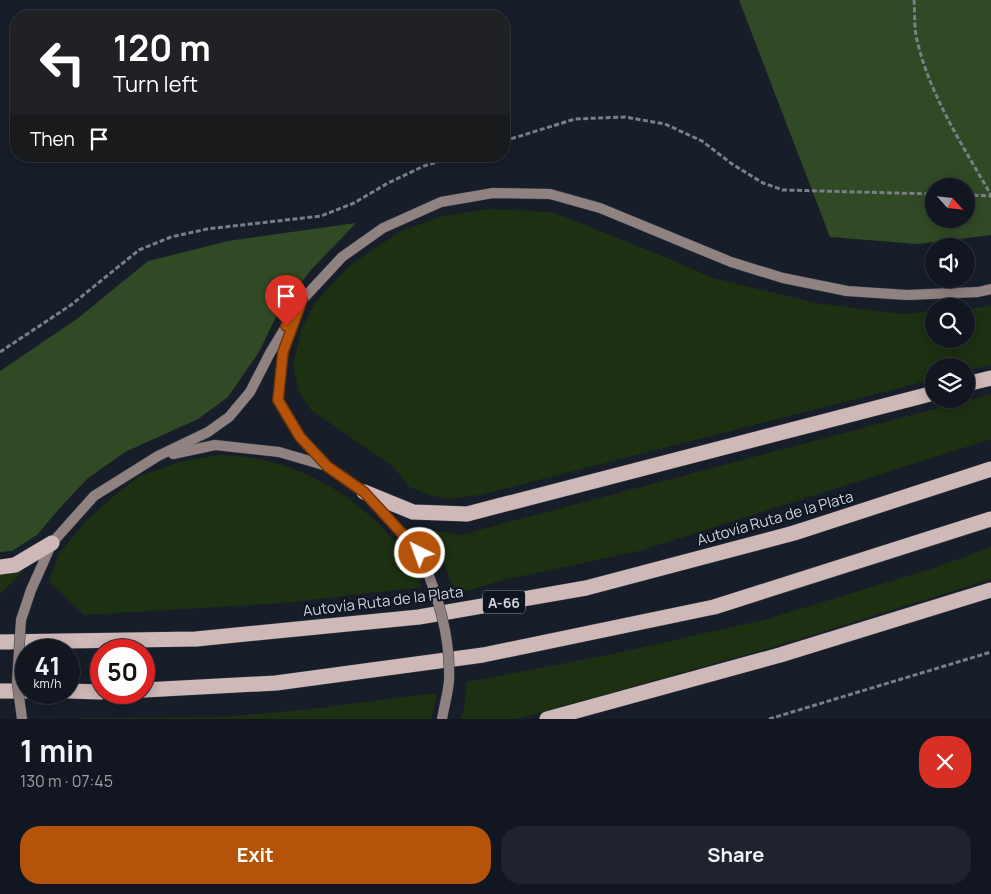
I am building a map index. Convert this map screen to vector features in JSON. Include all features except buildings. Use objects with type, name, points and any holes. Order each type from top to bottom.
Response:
[{"type":"highway","points":[[975,382],[991,378]]},
{"type":"highway","points":[[364,492],[413,512],[467,514],[925,395]]},
{"type":"highway","name":"Autovía Ruta de la Plata","points":[[0,642],[196,639],[419,617],[586,588],[794,533],[991,469]]},
{"type":"highway","points":[[155,689],[276,683],[482,655],[714,607],[991,519]]},
{"type":"highway","points":[[0,567],[15,565],[52,543]]},
{"type":"highway","points":[[547,719],[780,655],[991,590]]},
{"type":"highway","points":[[0,691],[15,691]]},
{"type":"main road","points":[[22,719],[17,681],[21,620],[31,590],[52,543],[94,496],[158,456],[208,432],[229,417],[250,392],[270,353],[302,300],[342,257],[383,228],[441,202],[493,193],[550,194],[600,208],[731,262],[783,278],[847,291],[907,295],[978,292],[991,289]]},
{"type":"main road","points":[[302,300],[283,352],[278,400],[300,437],[328,467],[364,492],[420,553],[435,588],[446,631],[449,681],[442,719]]},
{"type":"main road","points":[[158,456],[215,445],[279,452],[328,467]]},
{"type":"path","points":[[914,0],[916,34],[926,69],[950,124],[991,196]]},
{"type":"path","points":[[510,139],[575,119],[625,117],[665,124],[702,141],[732,164],[755,178],[783,190],[925,194]]},
{"type":"path","points":[[0,352],[71,305],[139,250],[171,237],[206,229],[321,216],[354,203],[388,183],[424,166],[438,162]]},
{"type":"path","points":[[975,195],[991,196]]},
{"type":"path","points":[[769,719],[991,652]]},
{"type":"green space","points":[[739,0],[991,0],[991,235],[967,238],[925,238],[925,243],[830,237]]},
{"type":"green space","points":[[489,209],[552,212],[713,278],[816,303],[902,314],[925,312],[925,348],[975,348],[975,308],[991,306],[991,365],[975,369],[975,358],[925,358],[925,381],[480,495],[449,499],[433,496],[409,487],[394,467],[311,410],[299,392],[293,365],[302,328],[315,303],[350,265],[401,231],[443,216]]},
{"type":"green space","points":[[356,223],[310,271],[277,315],[259,352],[228,397],[198,419],[125,452],[87,479],[37,535],[12,551],[0,552],[0,371],[77,319],[148,261],[228,241]]},
{"type":"green space","points":[[991,394],[991,439],[639,551],[503,580],[456,594],[443,561],[419,528],[460,535],[938,408],[975,408],[975,398]]},
{"type":"green space","points":[[219,455],[255,458],[282,465],[304,473],[344,495],[362,509],[394,542],[412,566],[422,587],[283,603],[84,615],[49,581],[60,552],[87,520],[138,477],[179,462]]},
{"type":"green space","points":[[991,547],[991,579],[780,645],[517,719],[460,719],[464,709],[467,682],[613,654],[767,619],[934,568]]},
{"type":"green space","points":[[25,570],[0,594],[0,575]]},
{"type":"green space","points":[[437,693],[431,719],[80,719],[224,717],[311,709]]},
{"type":"route","points":[[286,326],[302,300],[283,352],[278,400],[285,412],[300,437],[328,467],[364,492],[420,553]]}]
